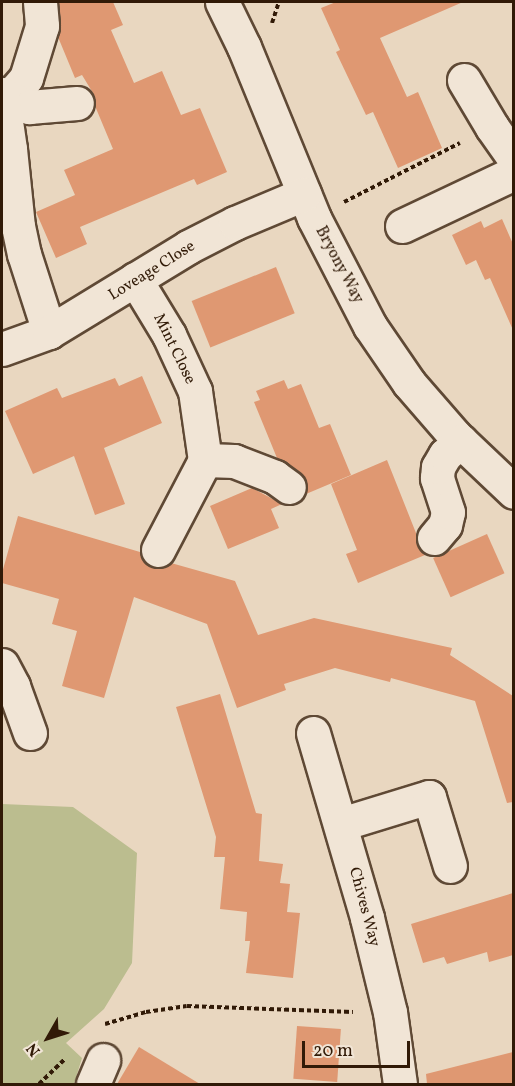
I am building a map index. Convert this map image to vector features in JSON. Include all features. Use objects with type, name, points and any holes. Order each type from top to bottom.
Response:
[{"type":"street","points":[[2,95],[14,92],[26,78],[42,26],[40,2]]},
{"type":"street","name":"Bryony Way","points":[[222,2],[309,206],[370,326],[409,384],[461,441],[513,492]]},
{"type":"street","points":[[402,226],[508,151],[464,80]]},
{"type":"street","points":[[2,95],[29,107],[77,103]]},
{"type":"street","points":[[2,95],[18,226],[24,254],[49,332]]},
{"type":"street","name":"Loveage Close","points":[[2,349],[49,332],[135,279],[225,228],[309,206]]},
{"type":"street","name":"Mint Close","points":[[135,279],[169,334],[195,391],[205,460]]},
{"type":"street","points":[[434,538],[445,525],[448,512],[437,478],[438,467],[445,455],[461,441]]},
{"type":"street","points":[[158,550],[205,460],[234,461],[275,477],[289,487]]},
{"type":"street","points":[[2,665],[13,686],[30,733]]},
{"type":"street","name":"Chives Way","points":[[313,733],[341,824],[390,1011],[396,1069],[400,1084]]},
{"type":"street","points":[[341,824],[429,797],[450,866]]},
{"type":"path","points":[[309,206],[508,151]]},
{"type":"path","points":[[97,1058],[111,1021],[187,1006],[390,1011]]},
{"type":"path","points":[[39,1084],[69,1055]]},
{"type":"green space","points":[[2,804],[73,807],[137,853],[132,963],[104,1009],[66,1043],[82,1058],[74,1084],[2,1084]]},
{"type":"building","points":[[59,2],[113,2],[123,25],[111,30],[134,83],[162,71],[181,115],[200,108],[227,172],[197,185],[194,179],[80,227],[87,244],[56,258],[36,212],[75,195],[64,170],[113,149],[95,106],[93,93],[82,75],[75,78],[58,37],[61,24]]},
{"type":"building","points":[[336,2],[463,2],[380,38],[407,97],[418,92],[442,148],[398,168],[373,112],[366,115],[336,52],[340,50],[321,8]]},
{"type":"building","points":[[502,219],[513,244],[513,330],[490,278],[485,280],[476,260],[466,265],[452,235],[481,221],[484,228]]},
{"type":"building","points":[[276,267],[295,313],[210,347],[192,301]]},
{"type":"building","points":[[142,376],[162,423],[104,448],[125,504],[95,515],[74,456],[33,474],[5,411],[57,388],[62,398],[115,378],[119,386]]},
{"type":"building","points":[[284,380],[288,389],[301,384],[319,428],[330,424],[351,475],[306,494],[306,479],[300,472],[277,458],[254,402],[260,400],[256,391]]},
{"type":"building","points":[[387,460],[416,533],[417,545],[425,555],[358,583],[346,554],[357,550],[331,484]]},
{"type":"building","points":[[252,488],[282,504],[271,509],[279,528],[228,549],[210,506]]},
{"type":"building","points":[[18,516],[140,552],[143,561],[150,567],[159,569],[171,563],[235,581],[258,635],[314,618],[452,648],[450,655],[513,696],[513,802],[507,803],[475,701],[391,678],[390,682],[335,668],[284,684],[286,690],[237,708],[207,624],[134,597],[104,698],[62,686],[77,631],[52,624],[59,599],[2,583],[2,573]]},
{"type":"building","points":[[487,534],[504,573],[451,597],[433,558]]},
{"type":"building","points":[[220,694],[256,813],[262,814],[259,861],[283,864],[280,883],[290,884],[287,912],[300,913],[293,978],[246,973],[250,941],[245,941],[247,912],[220,909],[225,857],[214,857],[216,837],[176,707]]},
{"type":"building","points":[[513,893],[513,955],[489,962],[487,952],[447,964],[444,957],[423,963],[411,924]]},
{"type":"building","points":[[297,1026],[341,1029],[337,1082],[293,1079]]},
{"type":"building","points":[[139,1047],[200,1084],[117,1084]]},
{"type":"building","points":[[513,1052],[513,1084],[427,1084],[426,1074]]}]
